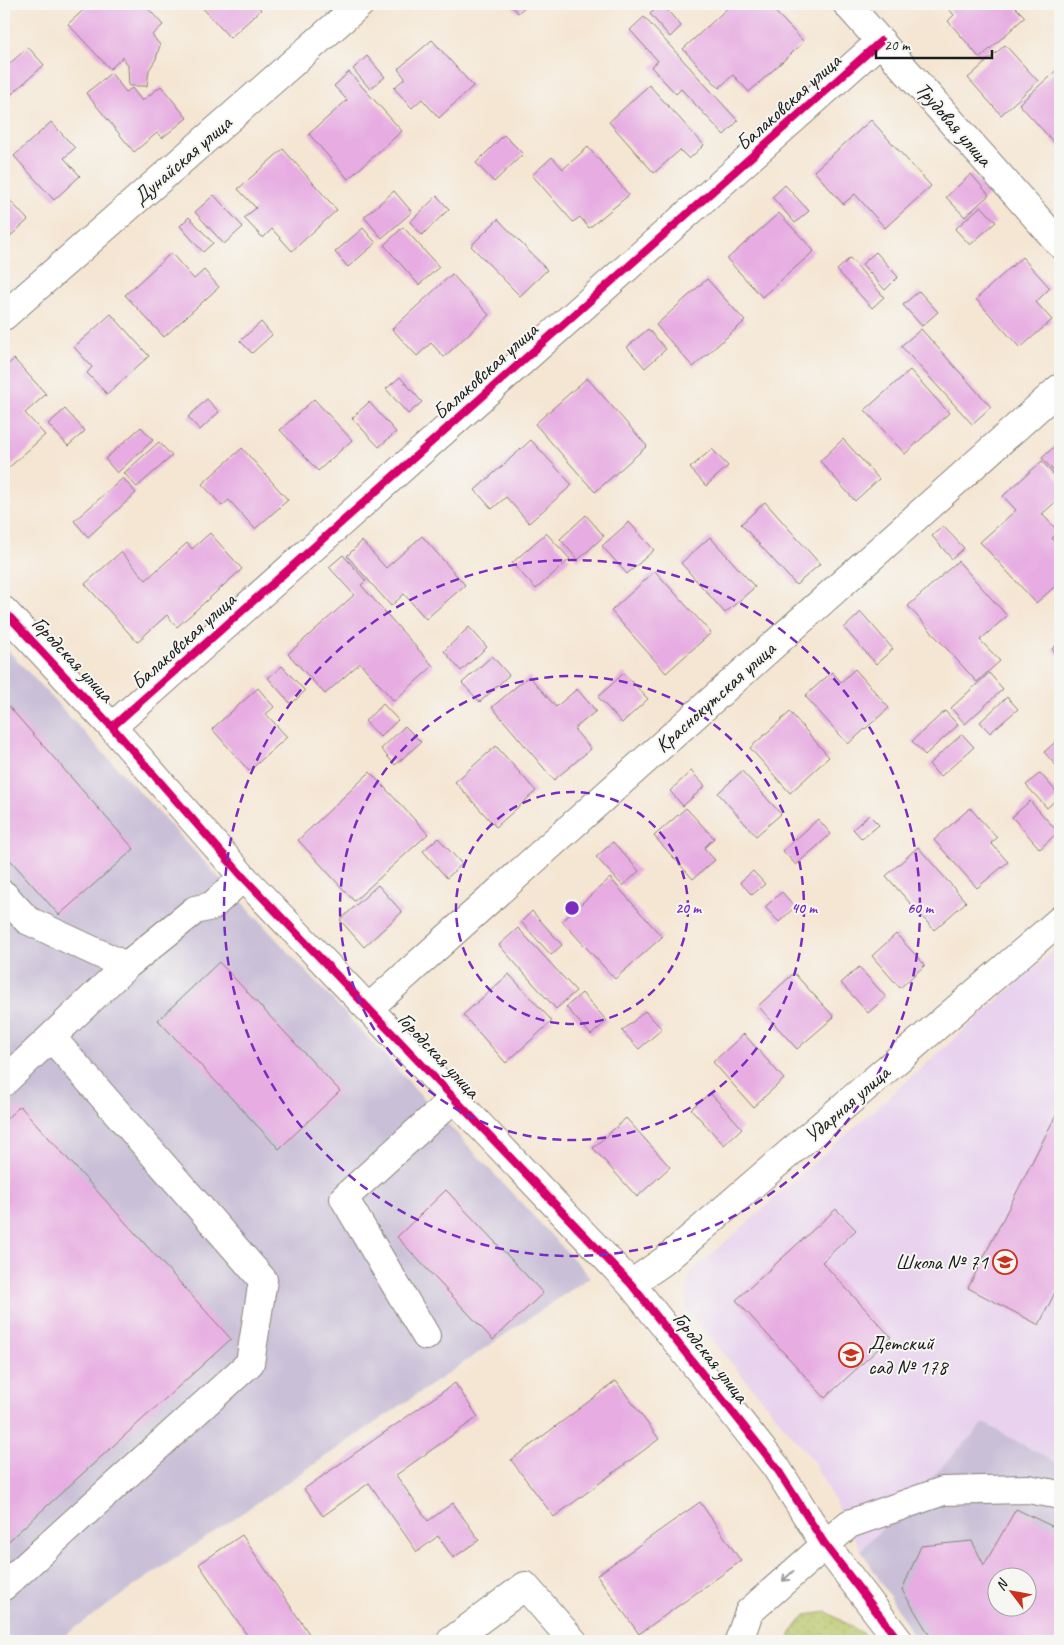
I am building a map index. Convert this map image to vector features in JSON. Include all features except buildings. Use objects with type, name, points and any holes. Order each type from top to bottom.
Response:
[{"type":"street","name":"Дунайская улица","points":[[4,316],[360,4]]},
{"type":"street","name":"Трудовая улица","points":[[847,4],[1060,244]]},
{"type":"street","name":"Балаковская улица","points":[[112,727],[881,41]]},
{"type":"street","name":"Краснокутская улица","points":[[370,1008],[1060,388]]},
{"type":"street","name":"Городская улица","points":[[4,611],[112,727],[244,877],[631,1284],[776,1467],[824,1543],[899,1641]]},
{"type":"street","points":[[4,1082],[126,966],[195,910],[212,906],[244,877]]},
{"type":"street","points":[[4,895],[28,920],[126,966]]},
{"type":"street","name":"Ударная улица","points":[[631,1284],[664,1261],[1060,920]]},
{"type":"street","points":[[4,1586],[250,1363],[263,1280],[52,1038]]},
{"type":"street","points":[[426,1336],[344,1198],[454,1098]]},
{"type":"street","points":[[739,1641],[748,1612],[824,1543],[848,1524],[943,1491],[1028,1489],[1060,1495]]},
{"type":"street","points":[[451,1641],[525,1586],[573,1641]]},
{"type":"shaded area","points":[[4,646],[590,1277],[136,1585],[57,1641],[4,1641]]},
{"type":"shaded area","points":[[1060,945],[1060,1465],[984,1423],[861,1550],[811,1458],[687,1310],[686,1295],[690,1273]]},
{"type":"shaded area","points":[[984,1423],[1060,1465],[1060,1641],[917,1641],[861,1550]]},
{"type":"green space","points":[[827,1612],[863,1634],[870,1641],[790,1641],[790,1634],[805,1615]]},
{"type":"cycle path","points":[[112,727],[881,41]]},
{"type":"cycle path","points":[[4,611],[112,727],[243,877],[631,1284],[776,1467],[824,1543],[899,1641]]},
{"type":"place","name":"Школа № 71","points":[[1005,1262]]},
{"type":"place","name":"Детский сад № 178","points":[[851,1355]]}]
